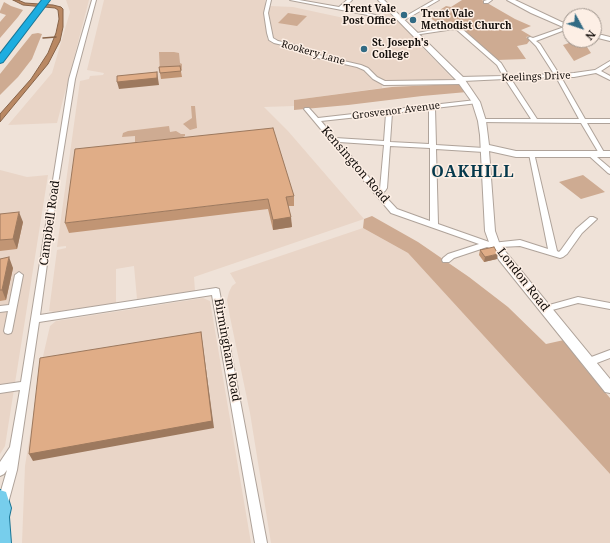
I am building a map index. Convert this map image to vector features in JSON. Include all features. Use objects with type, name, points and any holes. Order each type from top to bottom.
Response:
[{"type":"highway","points":[[0,60],[19,36],[40,4]]},
{"type":"highway","points":[[0,48],[40,4]]},
{"type":"main road","name":"London Road","points":[[381,0],[461,81],[476,102],[482,121],[485,148],[490,231],[496,246],[545,309],[610,388]]},
{"type":"main road","points":[[510,0],[533,12],[562,24]]},
{"type":"main road","points":[[485,148],[516,154],[606,154]]},
{"type":"main road","name":"Campbell Road","points":[[1,510],[2,543]]},
{"type":"street","name":"Campbell Road","points":[[1,510],[12,470],[72,79],[94,0]]},
{"type":"street","name":"Rookery Lane","points":[[269,0],[266,13],[269,33],[271,39],[276,42],[293,46],[320,56],[359,66],[366,69],[374,78],[384,83],[461,81]]},
{"type":"street","points":[[292,0],[378,16]]},
{"type":"street","points":[[340,9],[350,0]]},
{"type":"street","points":[[401,20],[437,0]]},
{"type":"street","points":[[414,34],[454,27],[460,29],[499,64],[535,121]]},
{"type":"street","points":[[562,29],[532,39],[558,76],[583,121],[606,154]]},
{"type":"street","name":"Keelings Drive","points":[[461,81],[574,76],[597,71],[610,63]]},
{"type":"street","points":[[597,71],[610,78]]},
{"type":"street","name":"Grosvenor Avenue","points":[[316,120],[476,102]]},
{"type":"street","points":[[432,107],[434,226]]},
{"type":"street","name":"Kensington Road","points":[[307,109],[394,211],[485,244],[496,246]]},
{"type":"street","points":[[378,192],[383,190],[390,112]]},
{"type":"street","points":[[482,121],[610,121]]},
{"type":"street","points":[[333,140],[433,147],[485,148]]},
{"type":"street","points":[[589,153],[610,172]]},
{"type":"street","points":[[532,154],[552,253]]},
{"type":"street","points":[[496,246],[520,243],[552,253],[562,254],[579,230],[593,219]]},
{"type":"street","points":[[446,260],[451,256],[483,246],[485,244]]},
{"type":"street","points":[[8,331],[19,275]]},
{"type":"street","name":"Birmingham Road","points":[[35,319],[216,291],[261,543]]},
{"type":"street","points":[[545,309],[578,300],[610,306]]},
{"type":"street","points":[[0,309],[13,307]]},
{"type":"street","points":[[589,362],[610,354]]},
{"type":"street","points":[[0,389],[26,385]]},
{"type":"street","name":"Campbell Road","points":[[0,471],[8,461],[15,447]]},
{"type":"shaded area","points":[[13,0],[18,0],[25,3],[61,7],[63,9],[63,27],[60,41],[48,64],[0,122],[0,114],[31,79],[48,53],[56,33],[59,19],[58,10],[55,8],[23,5]]},
{"type":"shaded area","points":[[66,0],[89,0],[57,123],[8,125],[52,73],[70,12]]},
{"type":"shaded area","points":[[104,0],[265,0],[267,39],[274,43],[322,59],[357,66],[363,69],[373,80],[382,84],[382,88],[294,100],[294,106],[264,107],[288,131],[364,219],[194,277],[195,291],[137,299],[134,266],[116,269],[116,303],[55,312],[49,311],[57,250],[66,248],[66,246],[57,247],[80,81],[89,79],[90,76],[103,75],[104,73],[87,70]]},
{"type":"shaded area","points":[[462,0],[482,0],[515,19],[531,26],[521,30],[531,36],[526,37],[530,40],[527,44],[517,46],[526,59],[497,60],[460,27],[454,26],[444,28],[429,17],[446,6],[451,7]]},
{"type":"shaded area","points":[[4,2],[23,10],[0,38],[0,22],[6,15],[0,13]]},
{"type":"shaded area","name":"St. Joseph's College","points":[[270,6],[293,7],[372,24],[385,14],[392,13],[416,41],[455,81],[386,82],[376,78],[362,65],[322,56],[281,43],[272,36],[268,13]]},
{"type":"shaded area","points":[[288,13],[307,16],[297,26],[278,23]]},
{"type":"shaded area","points":[[32,34],[42,34],[32,59],[18,77],[0,95],[0,74]]},
{"type":"shaded area","points":[[565,48],[588,48],[591,53],[574,61]]},
{"type":"shaded area","points":[[159,52],[179,53],[182,70],[160,74]]},
{"type":"shaded area","points":[[461,85],[467,92],[294,110],[294,100],[392,87]]},
{"type":"shaded area","points":[[191,106],[195,106],[197,128],[190,130],[183,124],[192,118]]},
{"type":"shaded area","points":[[169,126],[170,132],[176,131],[181,134],[185,134],[185,136],[181,138],[135,142],[135,136],[122,137],[123,133],[128,131]]},
{"type":"shaded area","points":[[0,170],[27,177],[48,175],[5,446],[0,454]]},
{"type":"shaded area","points":[[583,175],[605,192],[581,199],[559,182]]},
{"type":"shaded area","points":[[372,216],[418,242],[469,277],[508,307],[546,344],[564,340],[583,366],[610,398],[610,474],[408,253],[363,228],[364,219]]},
{"type":"shaded area","points":[[363,228],[408,253],[610,474],[610,543],[271,543],[250,413],[227,300],[232,286],[236,283],[230,273]]},
{"type":"shaded area","points":[[203,298],[210,301],[251,543],[22,543],[25,466],[41,365],[50,326],[56,321]]},
{"type":"building","points":[[180,66],[181,71],[160,73],[159,67]]},
{"type":"building","points":[[157,72],[157,78],[117,82],[117,76]]},
{"type":"building","points":[[273,128],[294,196],[286,197],[291,217],[273,220],[268,199],[65,223],[75,149]]},
{"type":"building","points":[[19,212],[13,239],[0,240],[0,214]]},
{"type":"building","points":[[494,247],[498,254],[485,257],[480,250]]},
{"type":"building","points":[[9,257],[2,290],[0,290],[0,259]]},
{"type":"building","points":[[201,332],[212,421],[29,454],[40,358]]},
{"type":"waterway","points":[[43,38],[56,37]]},
{"type":"place","name":"Trent Vale Post Office","points":[[404,15]]},
{"type":"place","name":"Trent Vale Methodist Church","points":[[413,20]]},
{"type":"place","name":"St. Joseph's College","points":[[364,49]]},
{"type":"district","name":"OAKHILL","points":[[473,172]]}]
